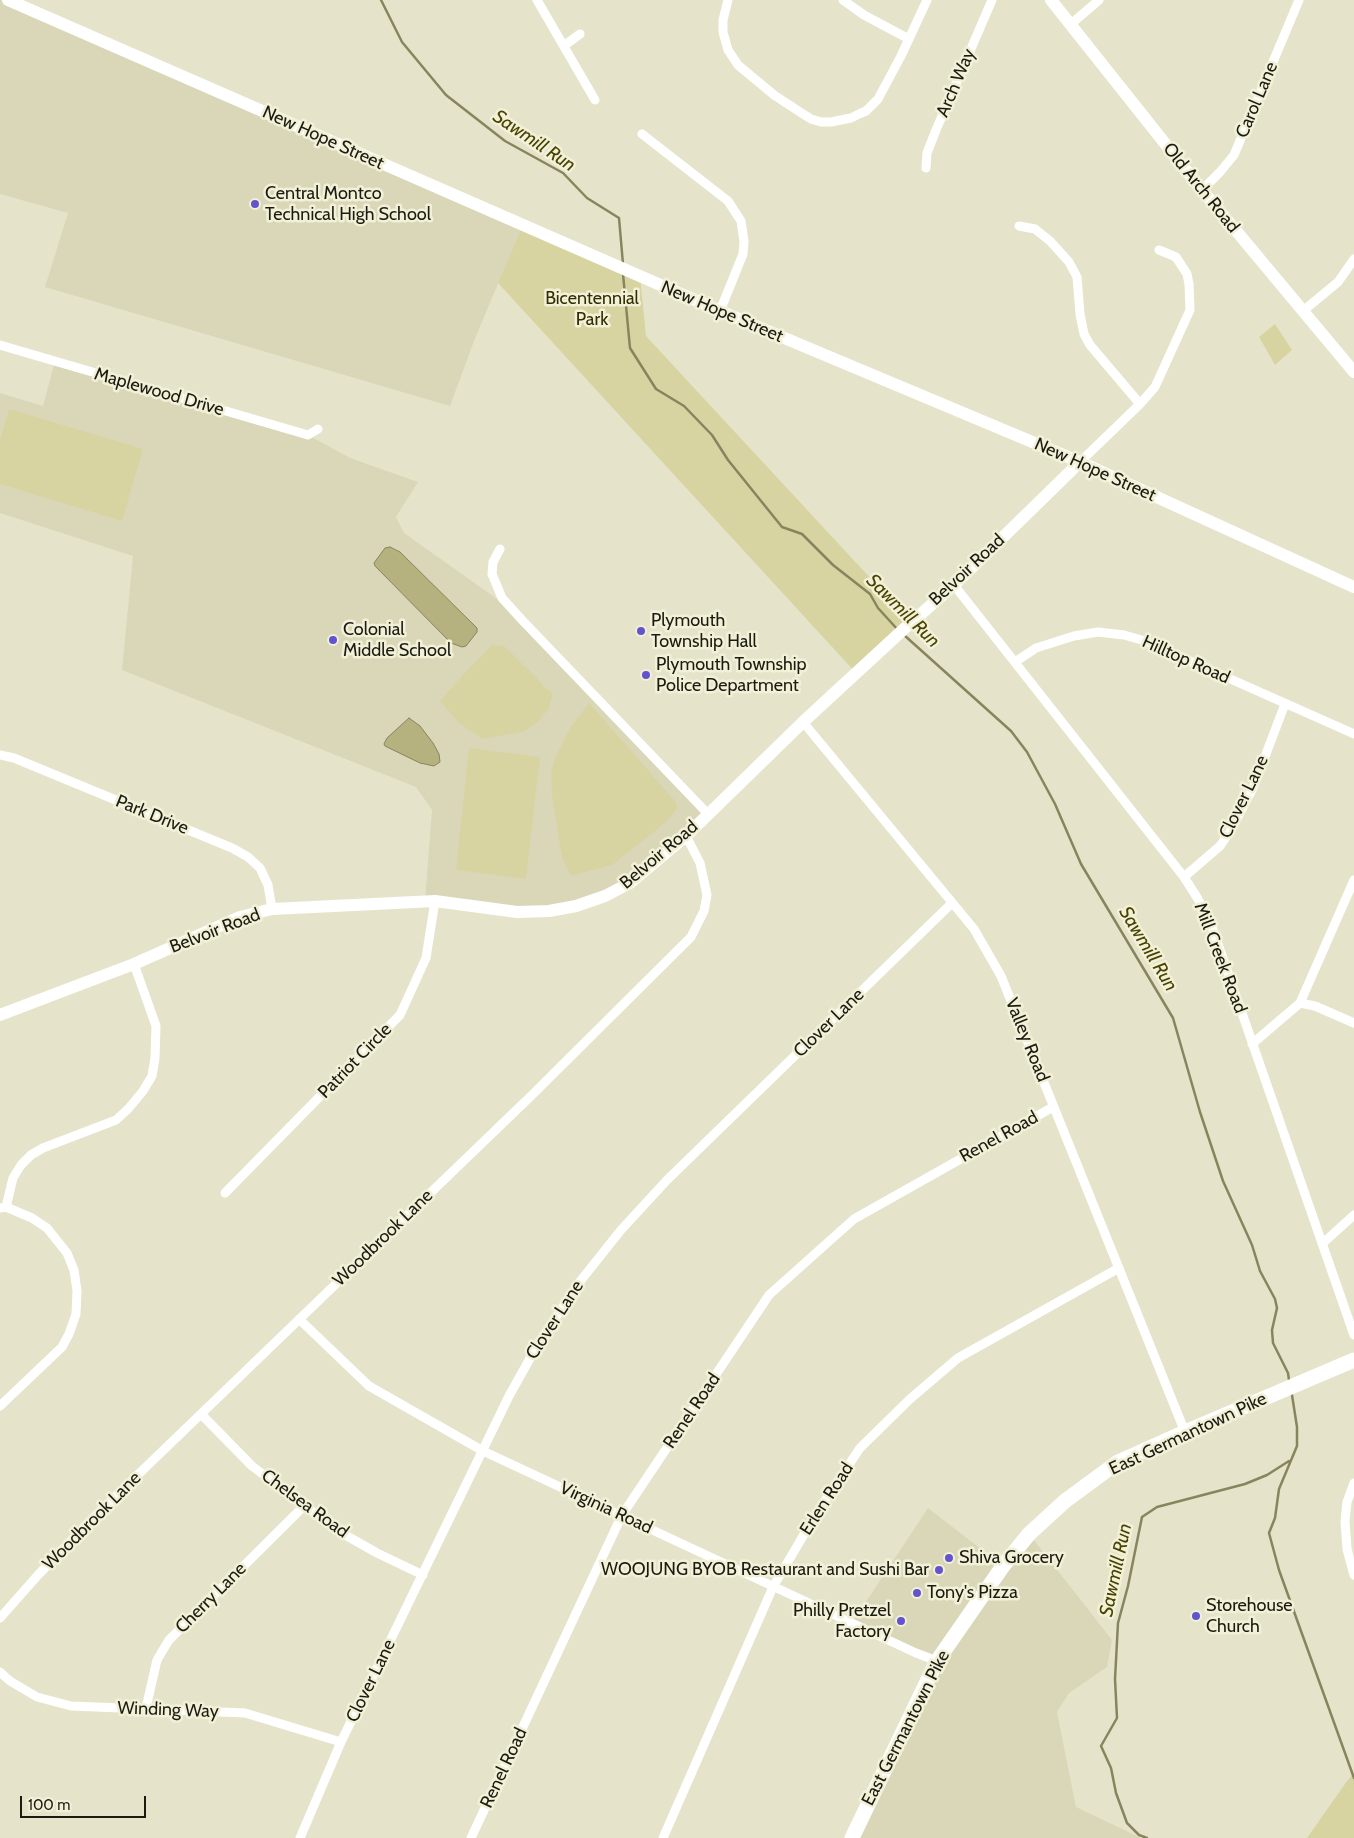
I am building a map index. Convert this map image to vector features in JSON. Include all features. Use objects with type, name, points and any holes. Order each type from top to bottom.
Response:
[{"type":"main road","name":"East Germantown Pike","points":[[852,1838],[936,1661],[1003,1566],[1029,1534],[1060,1506],[1118,1462],[1354,1360]]},
{"type":"street","name":"New Hope Street","points":[[8,0],[720,311],[1080,462],[1354,587]]},
{"type":"street","points":[[537,0],[565,45],[595,100]]},
{"type":"street","points":[[728,0],[725,7],[723,32],[724,41],[731,56],[738,65],[774,95],[811,119],[821,122],[850,118],[866,111],[878,99],[927,0]]},
{"type":"street","points":[[843,0],[864,15],[909,39]]},
{"type":"street","name":"Arch Way","points":[[926,168],[927,153],[936,130],[992,0]]},
{"type":"street","name":"Old Arch Road","points":[[1051,0],[1202,190],[1354,372]]},
{"type":"street","points":[[1071,24],[1099,0]]},
{"type":"street","name":"Carol Lane","points":[[1202,190],[1234,155],[1299,0]]},
{"type":"street","points":[[565,45],[580,34]]},
{"type":"street","points":[[642,134],[728,201],[741,221],[744,241],[742,254],[720,311]]},
{"type":"street","points":[[1019,226],[1035,229],[1050,241],[1069,262],[1078,277],[1080,314],[1084,334],[1090,344],[1140,404]]},
{"type":"street","points":[[1080,462],[1155,387],[1190,310],[1187,274],[1176,257],[1159,250]]},
{"type":"street","points":[[1302,311],[1338,282],[1354,259]]},
{"type":"street","name":"Maplewood Drive","points":[[0,345],[308,435],[318,429]]},
{"type":"street","name":"Belvoir Road","points":[[0,1015],[134,964],[240,918],[272,909],[435,901],[517,912],[549,911],[576,906],[605,896],[630,883],[686,836],[803,722],[904,628],[954,585],[1080,462]]},
{"type":"street","points":[[500,549],[493,562],[492,574],[502,598],[707,814]]},
{"type":"street","name":"Mill Creek Road","points":[[954,585],[1184,877],[1211,924],[1354,1335]]},
{"type":"street","name":"Hilltop Road","points":[[1015,662],[1036,648],[1074,636],[1098,632],[1124,635],[1146,640],[1354,734]]},
{"type":"street","name":"Clover Lane","points":[[1184,877],[1220,846],[1231,830],[1253,788],[1285,704]]},
{"type":"street","name":"Valley Road","points":[[803,722],[974,929],[1002,976],[1185,1432]]},
{"type":"street","name":"Park Drive","points":[[0,755],[14,758],[240,852],[260,868],[268,885],[272,909]]},
{"type":"street","name":"Woodbrook Lane","points":[[0,1618],[38,1574],[89,1522],[532,1095],[691,937],[704,911],[707,895],[700,863],[686,836]]},
{"type":"street","points":[[1252,1044],[1300,1002],[1354,880]]},
{"type":"street","name":"Patriot Circle","points":[[225,1193],[400,1015],[426,958],[435,901]]},
{"type":"street","name":"Clover Lane","points":[[300,1838],[341,1742],[508,1396],[538,1344],[578,1284],[622,1230],[668,1180],[952,903]]},
{"type":"street","points":[[0,1406],[62,1347],[76,1314],[77,1291],[74,1270],[67,1253],[57,1239],[47,1228],[32,1218],[3,1207],[13,1178],[21,1165],[31,1155],[43,1148],[116,1120],[143,1091],[152,1076],[155,1058],[156,1026],[134,964]]},
{"type":"street","points":[[1300,1002],[1315,1006],[1354,1023]]},
{"type":"street","name":"Renel Road","points":[[471,1838],[622,1515],[769,1294],[854,1219],[1053,1107]]},
{"type":"street","points":[[1323,1243],[1354,1215]]},
{"type":"street","name":"Erlen Road","points":[[663,1838],[773,1587],[816,1514],[860,1448],[910,1399],[958,1358],[1119,1268]]},
{"type":"street","name":"Virginia Road","points":[[299,1319],[369,1386],[483,1450],[773,1587],[936,1661]]},
{"type":"street","name":"Chelsea Road","points":[[201,1414],[252,1466],[304,1506],[340,1532],[377,1553],[423,1575]]},
{"type":"street","points":[[1354,1483],[1347,1502],[1345,1522],[1347,1549],[1354,1574]]},
{"type":"street","name":"Cherry Lane","points":[[146,1708],[157,1660],[169,1640],[304,1506]]},
{"type":"street","name":"Winding Way","points":[[0,1672],[10,1682],[37,1697],[71,1706],[245,1713],[341,1742]]},
{"type":"shaded area","name":"Central Montco Technical High School","points":[[0,0],[8,0],[523,224],[474,341],[450,406],[45,287],[68,213],[0,194]]},
{"type":"shaded area","name":"Colonial Middle School","points":[[55,361],[308,435],[350,458],[418,482],[396,517],[404,533],[514,611],[707,813],[630,883],[549,911],[425,901],[432,810],[416,787],[122,670],[133,556],[0,513],[0,393],[43,406]]},
{"type":"shaded area","points":[[390,547],[400,552],[477,628],[477,632],[466,646],[462,647],[451,643],[375,566],[374,563],[385,548]]},
{"type":"shaded area","points":[[409,718],[420,726],[439,754],[440,762],[434,766],[420,763],[385,746],[387,738]]},
{"type":"shaded area","points":[[928,1508],[1003,1566],[1029,1534],[1112,1640],[1107,1667],[1069,1693],[1057,1712],[1076,1807],[1141,1838],[852,1838],[936,1661],[852,1623]]},
{"type":"green space","name":"Bicentennial Park","points":[[523,224],[640,276],[646,336],[911,622],[856,673],[498,283]]},
{"type":"green space","points":[[1275,324],[1292,350],[1275,365],[1259,337]]},
{"type":"green space","points":[[9,409],[143,449],[122,521],[0,484],[0,440]]},
{"type":"green space","points":[[492,645],[504,646],[544,687],[553,693],[549,708],[538,722],[523,732],[482,739],[458,722],[440,701]]},
{"type":"green space","points":[[589,703],[675,801],[677,809],[665,823],[612,865],[571,876],[562,858],[552,796],[551,772],[555,758],[570,728]]},
{"type":"green space","points":[[469,748],[540,757],[526,879],[456,870]]},
{"type":"green space","points":[[1354,1773],[1354,1838],[1307,1838],[1347,1781]]},
{"type":"waterway","name":"Sawmill Run","points":[[381,0],[402,42],[446,95],[505,141],[563,173],[587,198],[619,218],[623,264]]},
{"type":"waterway","name":"Sawmill Run","points":[[623,274],[630,348],[656,389],[684,406],[712,435],[728,460],[782,527],[802,534],[833,565],[870,594],[878,608],[898,630]]},
{"type":"waterway","name":"Sawmill Run","points":[[904,635],[1011,731],[1027,752],[1055,804],[1081,864],[1173,1018],[1200,1112],[1223,1181],[1252,1245],[1260,1271],[1275,1299],[1277,1308],[1272,1330],[1273,1343],[1288,1373],[1289,1380]]},
{"type":"waterway","points":[[1292,1395],[1297,1427],[1297,1446],[1279,1489],[1275,1518],[1269,1533],[1279,1570],[1354,1778]]},
{"type":"waterway","name":"Sawmill Run","points":[[1147,1838],[1139,1835],[1127,1823],[1116,1793],[1111,1768],[1101,1746],[1117,1718],[1115,1679],[1118,1623],[1128,1586],[1142,1517],[1157,1507],[1245,1484],[1267,1475],[1289,1461]]},
{"type":"place","name":"Central Montco Technical High School","points":[[255,204]]},
{"type":"place","name":"Plymouth Township Hall","points":[[641,631]]},
{"type":"place","name":"Colonial Middle School","points":[[333,640]]},
{"type":"place","name":"Plymouth Township Police Department","points":[[646,675]]},
{"type":"place","name":"Shiva Grocery","points":[[949,1558]]},
{"type":"place","name":"WOOJUNG BYOB Restaurant and Sushi Bar","points":[[939,1570]]},
{"type":"place","name":"Tony's Pizza","points":[[917,1593]]},
{"type":"place","name":"Storehouse Church","points":[[1196,1616]]},
{"type":"place","name":"Philly Pretzel Factory","points":[[901,1621]]}]
